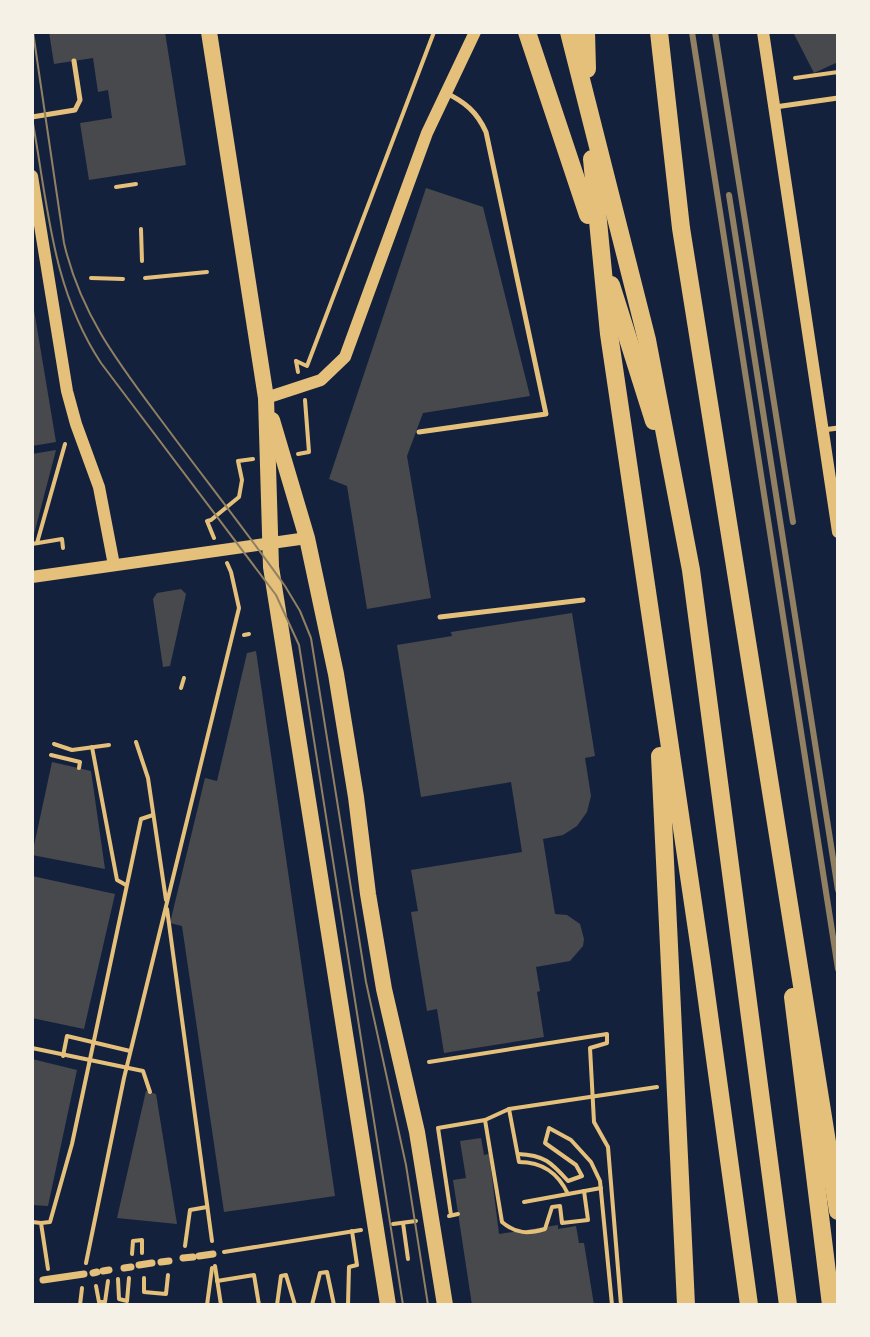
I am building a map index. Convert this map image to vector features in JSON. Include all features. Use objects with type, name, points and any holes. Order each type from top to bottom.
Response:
[{"type":"highway","points":[[527,32],[604,262],[680,508]]},
{"type":"highway","points":[[569,32],[647,340],[680,508],[700,629],[788,1305]]},
{"type":"highway","points":[[586,32],[594,198],[601,270],[701,951],[749,1305]]},
{"type":"highway","points":[[659,32],[681,228],[838,1211]]},
{"type":"highway","points":[[653,638],[686,1305]]},
{"type":"highway","points":[[760,728],[831,1305]]},
{"type":"main road","points":[[209,32],[266,398],[307,538],[336,674],[384,989],[417,1132],[445,1305]]},
{"type":"main road","points":[[266,398],[269,544],[388,1305]]},
{"type":"street","points":[[266,398],[321,380],[345,357],[427,133],[475,32]]},
{"type":"street","points":[[763,32],[838,532]]},
{"type":"street","points":[[32,176],[67,391],[99,487],[114,565]]},
{"type":"street","points":[[32,577],[307,538]]},
{"type":"street","points":[[183,1258],[213,1254]]},
{"type":"street","points":[[46,1280],[161,1262]]},
{"type":"lane","points":[[32,117],[75,110],[80,100],[74,61]]},
{"type":"lane","points":[[419,432],[546,414],[486,132],[473,110],[445,92]]},
{"type":"lane","points":[[774,108],[838,98]]},
{"type":"lane","points":[[823,430],[838,428]]},
{"type":"lane","points":[[440,617],[583,600]]},
{"type":"path","points":[[296,361],[307,366],[434,32]]},
{"type":"path","points":[[795,78],[838,72]]},
{"type":"path","points":[[116,187],[136,184]]},
{"type":"path","points":[[141,229],[142,261]]},
{"type":"path","points":[[145,278],[207,272]]},
{"type":"path","points":[[91,278],[123,279]]},
{"type":"path","points":[[302,453],[309,452],[307,409]]},
{"type":"path","points":[[63,548],[62,539],[34,543],[65,444]]},
{"type":"path","points":[[207,525],[207,521],[239,497],[242,480],[238,461],[245,460]]},
{"type":"path","points":[[111,1270],[99,1302],[105,1302],[111,1270],[130,1051],[239,608],[232,575]]},
{"type":"path","points":[[181,688],[184,678]]},
{"type":"path","points":[[136,742],[146,769],[153,815],[213,1254],[207,1305]]},
{"type":"path","points":[[54,744],[72,750],[109,745]]},
{"type":"path","points":[[92,747],[117,880],[127,885]]},
{"type":"path","points":[[51,755],[80,762],[79,768]]},
{"type":"path","points":[[32,1222],[50,1222],[72,1144],[141,819],[153,815]]},
{"type":"path","points":[[429,1062],[607,1034],[607,1043],[590,1048],[594,1122],[608,1147],[621,1305]]},
{"type":"path","points":[[63,1056],[67,1036],[130,1051]]},
{"type":"path","points":[[32,1048],[143,1071],[150,1092]]},
{"type":"path","points":[[451,1215],[438,1128],[485,1120],[509,1109],[519,1162],[538,1163],[554,1173],[568,1194]]},
{"type":"path","points":[[485,1120],[498,1208],[502,1222],[512,1230],[530,1233],[545,1229],[552,1207],[560,1206],[562,1223],[588,1220],[584,1191]]},
{"type":"path","points":[[518,1154],[550,1161],[568,1181],[582,1176],[576,1165],[545,1143],[549,1128],[571,1140],[591,1162],[601,1188],[612,1305]]},
{"type":"path","points":[[524,1202],[601,1188]]},
{"type":"path","points":[[183,1258],[190,1210],[207,1207]]},
{"type":"path","points":[[213,1254],[458,1214]]},
{"type":"path","points":[[41,1223],[46,1280]]},
{"type":"path","points":[[403,1223],[408,1259]]},
{"type":"path","points":[[348,1305],[349,1267],[357,1265],[352,1231]]},
{"type":"path","points":[[111,1270],[127,1301],[119,1299],[111,1270]]},
{"type":"path","points":[[80,1305],[111,1270]]},
{"type":"path","points":[[312,1305],[320,1273],[327,1272],[334,1305]]},
{"type":"path","points":[[221,1305],[217,1281],[254,1275],[259,1305]]},
{"type":"path","points":[[277,1305],[281,1276],[286,1275],[295,1305]]},
{"type":"building","points":[[49,32],[165,32],[186,165],[89,180],[80,123],[112,118],[108,90],[98,92],[93,58],[54,64]]},
{"type":"building","points":[[793,32],[838,32],[838,62],[814,73]]},
{"type":"building","points":[[426,188],[483,207],[530,396],[423,413],[407,456],[431,598],[367,609],[347,486],[329,479]]},
{"type":"building","points":[[32,298],[56,442],[32,446]]},
{"type":"building","points":[[56,450],[33,538],[32,538],[32,454]]},
{"type":"building","points":[[181,589],[186,594],[170,666],[163,667],[153,599],[157,593]]},
{"type":"building","points":[[572,613],[595,756],[585,758],[591,796],[587,812],[577,826],[563,835],[543,839],[555,914],[567,915],[580,924],[583,946],[570,961],[536,967],[544,1037],[444,1053],[437,1009],[427,1011],[411,912],[418,911],[411,870],[522,852],[511,782],[421,797],[397,645],[452,636],[451,632]]},
{"type":"building","points":[[256,651],[335,1196],[224,1212],[182,926],[170,923],[205,778],[217,781],[247,653]]},
{"type":"building","points":[[52,762],[91,771],[105,869],[32,855]]},
{"type":"building","points":[[32,876],[115,894],[84,1029],[32,1018]]},
{"type":"building","points":[[32,1059],[77,1070],[48,1206],[32,1205]]},
{"type":"building","points":[[146,1091],[156,1094],[177,1224],[117,1218]]},
{"type":"building","points":[[481,1138],[484,1155],[489,1154],[499,1234],[558,1225],[558,1229],[576,1226],[579,1243],[584,1243],[594,1305],[472,1305],[453,1180],[466,1178],[460,1141]]},
{"type":"tram line","points":[[33,32],[64,243],[81,294],[104,339],[132,381],[285,586],[311,638],[366,982],[406,1165],[428,1305]]},
{"type":"tram line","points":[[32,118],[61,275],[84,334],[101,363],[276,595],[299,645],[403,1305]]},
{"type":"railway","points":[[692,32],[838,969]]},
{"type":"railway","points":[[715,32],[793,522]]},
{"type":"railway","points":[[729,195],[838,890]]}]
